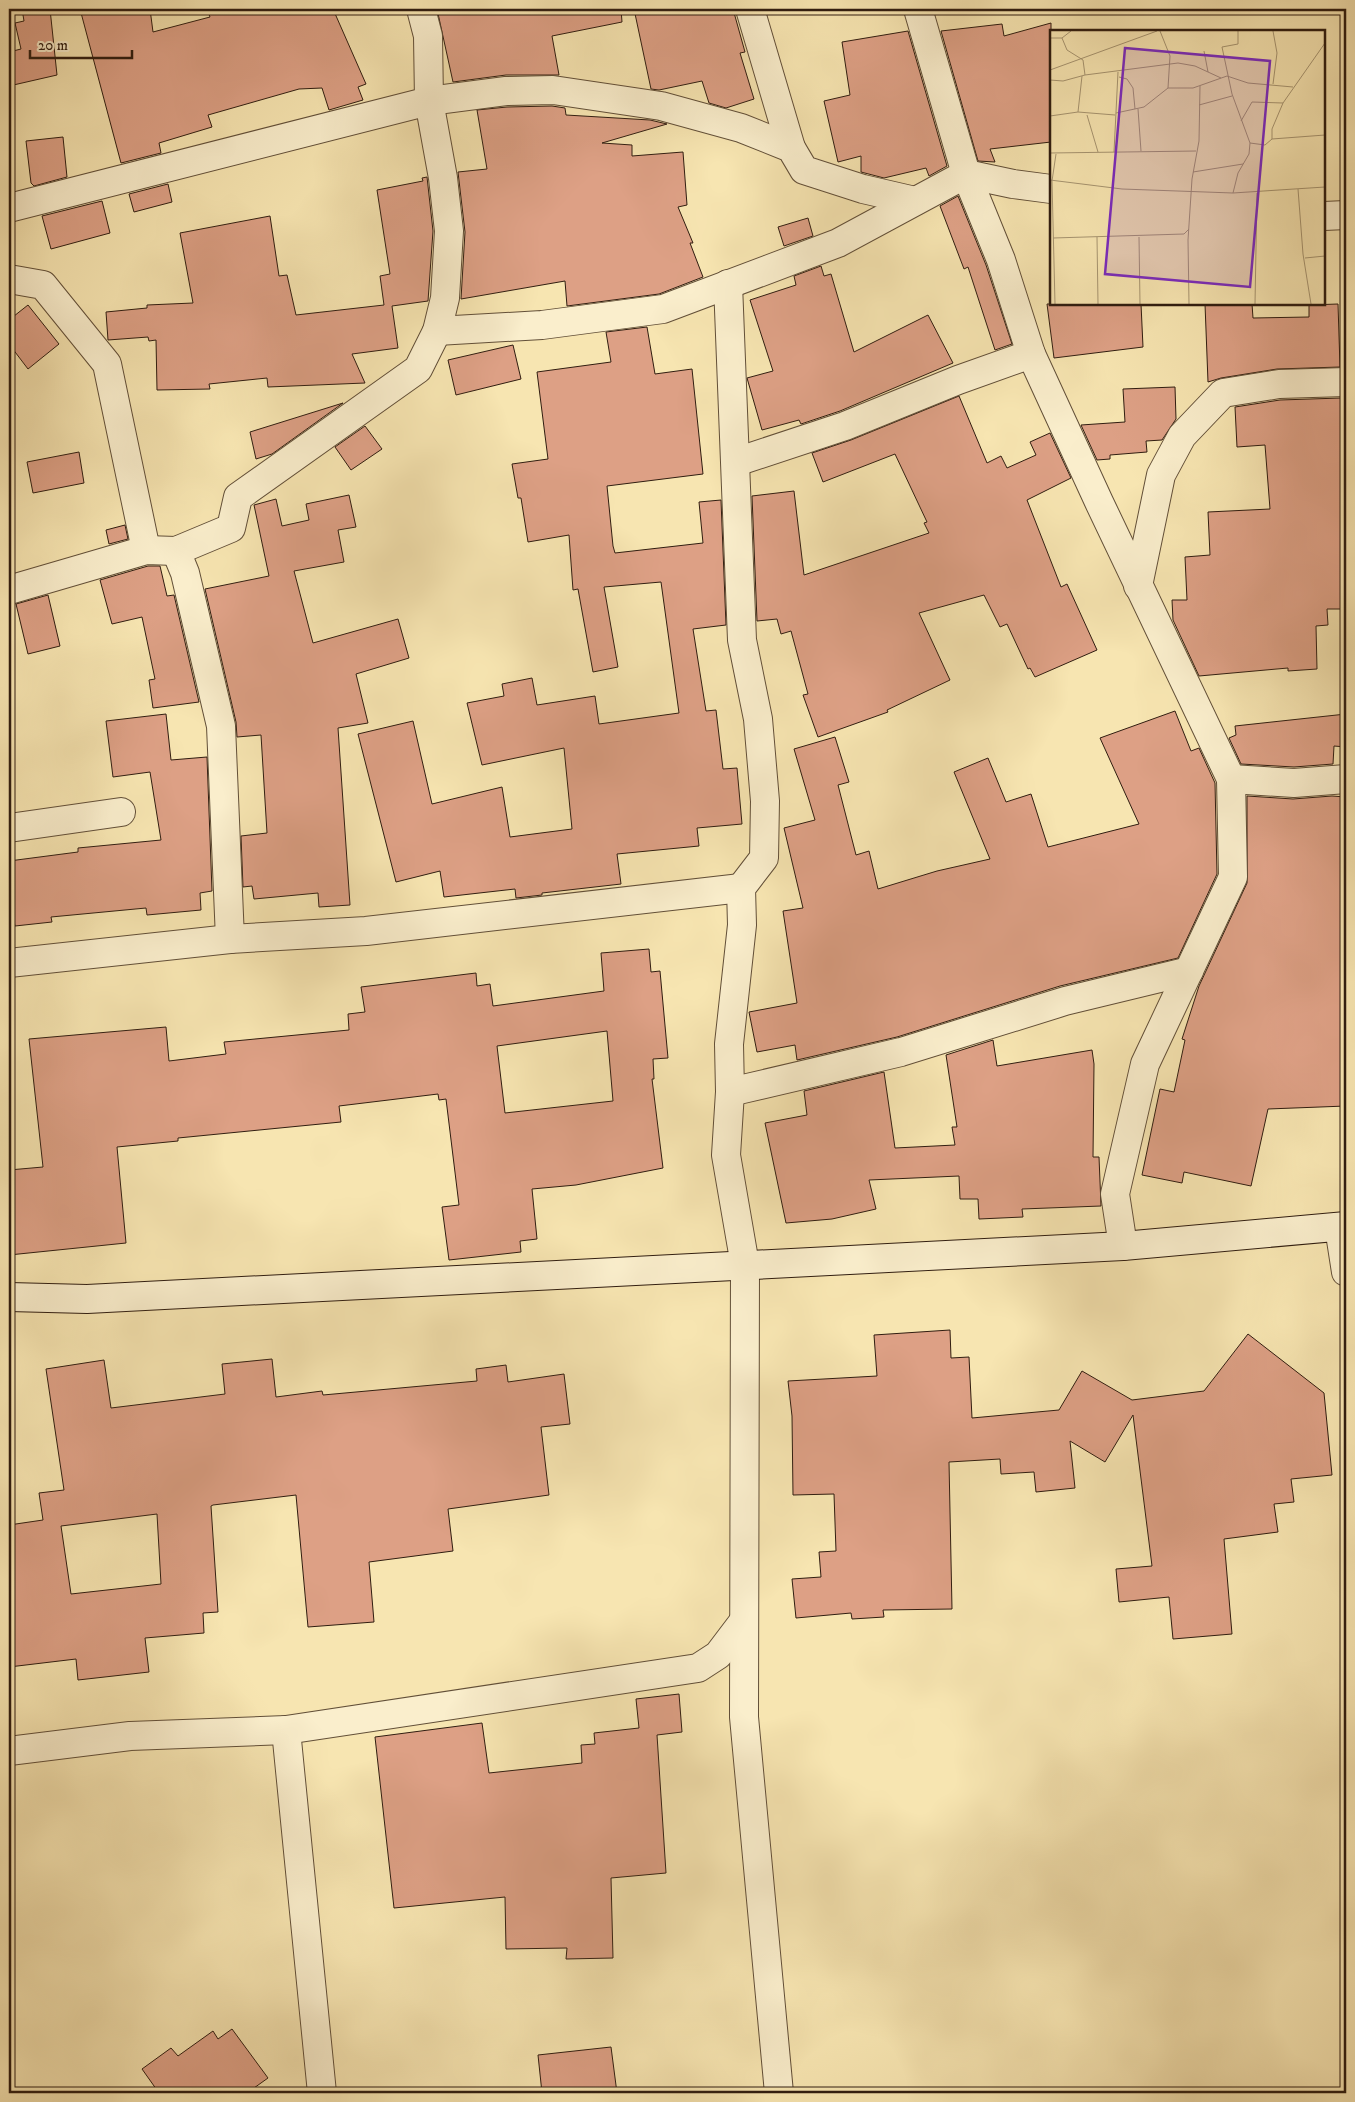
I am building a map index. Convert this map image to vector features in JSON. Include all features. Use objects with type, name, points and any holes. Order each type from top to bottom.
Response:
[{"type":"street","points":[[9,590],[146,550],[176,551],[231,528],[238,497],[418,369],[437,331],[445,298],[449,231],[444,178],[429,101],[428,36],[421,9]]},
{"type":"street","points":[[750,9],[791,148],[804,170],[863,189],[915,201]]},
{"type":"street","points":[[918,9],[966,174],[1001,260],[1031,354],[1138,586],[1231,779],[1233,877],[1145,1064],[1115,1194],[1123,1246]]},
{"type":"street","points":[[9,208],[429,101],[506,90],[553,90],[661,106],[741,128],[791,148]]},
{"type":"street","points":[[437,331],[542,325],[663,309],[838,243],[966,174],[1013,184],[1050,189]]},
{"type":"street","points":[[1325,216],[1346,215]]},
{"type":"street","points":[[9,279],[43,285],[107,364],[146,550]]},
{"type":"street","points":[[728,284],[742,640],[758,719],[765,801],[764,858],[741,888],[742,925],[729,1044],[730,1092],[726,1155],[745,1265],[744,1717],[779,2093]]},
{"type":"street","points":[[736,462],[845,426],[958,380],[1031,354]]},
{"type":"street","points":[[1138,586],[1161,475],[1182,436],[1223,393],[1279,384],[1346,382]]},
{"type":"street","points":[[176,551],[185,573],[221,726],[230,939]]},
{"type":"street","points":[[1231,779],[1294,783],[1346,779]]},
{"type":"street","points":[[9,828],[122,812]]},
{"type":"street","points":[[9,963],[230,939],[366,931],[741,888]]},
{"type":"street","points":[[730,1092],[901,1052],[1065,1001],[1189,971]]},
{"type":"street","points":[[9,1297],[88,1299],[1123,1246],[1343,1227],[1346,1272]]},
{"type":"street","points":[[9,1751],[130,1736],[286,1730],[698,1668],[718,1655],[743,1622]]},
{"type":"street","points":[[286,1730],[322,2093]]},
{"type":"building","points":[[22,9],[50,9],[57,75],[9,86],[9,52],[21,49],[15,23],[24,21]]},
{"type":"building","points":[[80,9],[150,9],[153,32],[210,17],[207,9],[333,9],[366,84],[358,87],[363,100],[329,110],[322,88],[299,89],[208,115],[212,127],[159,143],[161,153],[121,163]]},
{"type":"building","points":[[437,9],[621,9],[622,22],[552,36],[559,75],[506,75],[453,82]]},
{"type":"building","points":[[634,9],[733,9],[745,52],[740,53],[754,99],[726,108],[709,103],[702,81],[659,90],[651,89]]},
{"type":"building","points":[[1051,23],[1050,142],[990,149],[995,162],[978,161],[941,31],[1002,24],[1004,36]]},
{"type":"building","points":[[908,31],[947,166],[929,176],[926,168],[884,178],[861,172],[861,156],[838,162],[824,101],[850,95],[842,42]]},
{"type":"building","points":[[552,106],[565,108],[566,115],[650,120],[667,124],[602,143],[632,145],[632,156],[683,152],[687,205],[678,207],[693,243],[690,243],[703,277],[659,294],[567,306],[565,281],[461,299],[465,232],[458,172],[487,169],[477,110]]},
{"type":"building","points":[[63,137],[67,177],[34,186],[31,183],[26,141]]},
{"type":"building","points":[[427,177],[433,231],[428,301],[392,306],[398,348],[352,354],[365,383],[268,387],[267,378],[209,384],[210,389],[157,390],[156,340],[149,341],[148,337],[108,340],[106,312],[147,308],[147,305],[193,303],[180,233],[270,216],[279,276],[287,275],[296,315],[384,305],[380,276],[390,274],[377,190],[423,181],[422,178]]},
{"type":"building","points":[[168,184],[172,202],[134,212],[129,194]]},
{"type":"building","points":[[958,196],[986,265],[1012,344],[995,350],[968,267],[964,269],[940,206]]},
{"type":"building","points":[[102,201],[110,233],[51,249],[42,216]]},
{"type":"building","points":[[808,218],[813,236],[784,246],[778,227]]},
{"type":"building","points":[[821,266],[824,276],[831,274],[854,352],[928,315],[953,363],[840,411],[801,424],[799,420],[762,430],[747,378],[773,371],[750,300],[796,285],[794,276]]},
{"type":"building","points":[[1047,304],[1141,305],[1143,347],[1054,358]]},
{"type":"building","points":[[1338,304],[1340,367],[1277,369],[1221,378],[1208,382],[1205,305],[1252,305],[1253,318],[1309,317],[1309,305]]},
{"type":"building","points":[[28,305],[59,344],[28,369],[9,344],[9,320]]},
{"type":"building","points":[[647,327],[655,374],[692,369],[703,474],[607,486],[613,546],[615,553],[703,543],[699,502],[721,500],[726,625],[693,629],[706,711],[716,710],[723,769],[737,768],[742,824],[697,828],[699,846],[617,854],[621,884],[542,893],[542,895],[516,898],[515,889],[444,897],[440,871],[396,882],[358,734],[413,721],[432,804],[502,787],[510,837],[572,829],[564,748],[482,765],[467,703],[504,696],[502,684],[532,678],[537,705],[595,696],[599,724],[679,713],[661,582],[604,587],[618,667],[593,672],[578,589],[573,590],[569,535],[528,542],[521,498],[518,498],[512,464],[548,459],[537,372],[611,362],[606,332]]},
{"type":"building","points":[[513,345],[521,379],[456,395],[448,360]]},
{"type":"building","points":[[1175,387],[1176,419],[1162,440],[1146,441],[1147,452],[1110,455],[1110,459],[1097,460],[1081,425],[1125,422],[1123,389]]},
{"type":"building","points":[[959,396],[987,463],[1001,456],[1007,468],[1036,455],[1030,442],[1050,433],[1071,478],[1027,500],[1061,587],[1067,584],[1097,650],[1035,677],[1030,668],[1028,669],[1007,624],[1000,627],[984,595],[919,613],[950,680],[887,710],[888,712],[818,737],[803,695],[808,694],[791,631],[781,634],[777,619],[757,621],[752,496],[794,491],[804,575],[929,533],[924,523],[927,522],[895,454],[823,482],[812,453],[851,440]]},
{"type":"building","points":[[1346,399],[1346,609],[1327,609],[1328,625],[1316,626],[1317,669],[1288,671],[1288,668],[1199,676],[1173,620],[1172,600],[1187,600],[1185,557],[1210,555],[1208,512],[1270,509],[1265,445],[1237,447],[1235,407],[1280,400]]},
{"type":"building","points":[[343,403],[272,454],[256,459],[250,432]]},
{"type":"building","points":[[365,426],[382,449],[351,470],[335,447]]},
{"type":"building","points":[[79,452],[84,483],[33,493],[27,462]]},
{"type":"building","points":[[349,495],[356,527],[338,530],[344,562],[294,571],[313,643],[398,619],[409,658],[356,674],[368,723],[338,728],[350,905],[319,907],[318,893],[254,899],[252,886],[243,887],[241,836],[267,833],[261,735],[237,737],[236,722],[205,589],[269,576],[254,505],[276,499],[282,526],[309,520],[306,504]]},
{"type":"building","points":[[125,525],[128,539],[109,544],[106,530]]},
{"type":"building","points":[[148,566],[160,566],[167,596],[174,595],[199,702],[153,708],[149,680],[155,679],[142,617],[112,624],[100,580]]},
{"type":"building","points":[[48,595],[60,646],[28,654],[16,604]]},
{"type":"building","points":[[1175,711],[1191,751],[1199,748],[1215,783],[1217,874],[1178,958],[1060,986],[897,1037],[797,1060],[795,1045],[757,1052],[749,1012],[797,1003],[783,911],[803,908],[784,828],[815,820],[794,749],[835,737],[849,782],[838,785],[856,855],[869,851],[878,889],[937,871],[990,859],[954,772],[988,758],[1006,802],[1031,794],[1048,847],[1139,824],[1100,738]]},
{"type":"building","points":[[166,714],[171,760],[207,757],[212,891],[200,893],[201,910],[147,915],[146,908],[51,917],[52,922],[15,926],[13,915],[9,916],[9,861],[78,852],[78,848],[161,840],[150,772],[113,777],[106,721]]},
{"type":"building","points":[[1346,714],[1346,747],[1334,746],[1333,764],[1294,767],[1241,764],[1229,738],[1236,735],[1235,726]]},
{"type":"building","points":[[1247,796],[1293,799],[1332,796],[1346,797],[1346,1106],[1268,1109],[1251,1186],[1184,1172],[1182,1183],[1142,1175],[1160,1089],[1174,1092],[1185,1040],[1182,1039],[1199,986],[1247,883]]},
{"type":"building","points":[[649,949],[651,972],[660,971],[668,1058],[653,1059],[654,1079],[652,1079],[663,1168],[576,1185],[532,1189],[537,1239],[520,1241],[521,1252],[449,1260],[442,1207],[459,1205],[446,1099],[439,1100],[438,1094],[339,1106],[341,1122],[178,1138],[178,1141],[117,1147],[126,1243],[9,1255],[9,1170],[43,1167],[29,1039],[166,1027],[169,1061],[226,1054],[224,1042],[349,1030],[348,1014],[365,1012],[361,987],[476,973],[477,986],[490,984],[493,1006],[604,991],[601,953]],"holes":[[[607,1031],[613,1101],[505,1113],[497,1046]]]},
{"type":"building","points":[[993,1040],[997,1066],[1092,1050],[1094,1064],[1093,1157],[1099,1157],[1101,1206],[1022,1209],[1023,1217],[979,1219],[978,1199],[960,1199],[959,1176],[869,1180],[876,1209],[832,1219],[786,1223],[765,1123],[807,1115],[804,1091],[884,1072],[895,1148],[955,1145],[952,1127],[957,1127],[946,1055]]},
{"type":"building","points":[[950,1330],[951,1358],[969,1357],[972,1418],[1059,1410],[1082,1371],[1132,1400],[1204,1391],[1248,1334],[1324,1393],[1332,1475],[1291,1479],[1294,1502],[1274,1504],[1278,1532],[1224,1539],[1232,1634],[1173,1639],[1169,1597],[1119,1602],[1116,1569],[1152,1566],[1133,1415],[1105,1462],[1070,1441],[1075,1488],[1036,1492],[1034,1472],[1001,1474],[1000,1459],[949,1462],[952,1609],[883,1610],[884,1617],[852,1619],[851,1613],[796,1618],[792,1579],[821,1577],[819,1552],[836,1551],[834,1494],[793,1495],[792,1416],[788,1381],[877,1376],[874,1335]]},
{"type":"building","points":[[272,1359],[276,1397],[322,1391],[323,1395],[477,1381],[476,1369],[506,1365],[508,1382],[564,1374],[570,1424],[541,1427],[549,1495],[448,1509],[453,1551],[369,1562],[374,1622],[308,1627],[296,1495],[213,1505],[211,1506],[218,1612],[203,1613],[204,1633],[145,1638],[149,1672],[78,1680],[76,1659],[9,1667],[9,1525],[43,1520],[39,1493],[64,1490],[46,1369],[104,1360],[111,1408],[225,1394],[222,1364]],"holes":[[[157,1514],[161,1584],[71,1594],[61,1526]]]},
{"type":"building","points":[[679,1694],[682,1732],[657,1735],[666,1873],[611,1878],[613,1958],[566,1959],[567,1948],[506,1949],[505,1897],[394,1908],[375,1737],[482,1723],[489,1773],[582,1763],[581,1745],[595,1744],[594,1733],[639,1728],[636,1699]]},
{"type":"building","points":[[232,2029],[268,2078],[247,2093],[159,2093],[142,2069],[171,2048],[178,2056],[213,2031],[218,2039]]},
{"type":"building","points":[[611,2047],[617,2093],[542,2093],[538,2055]]}]
